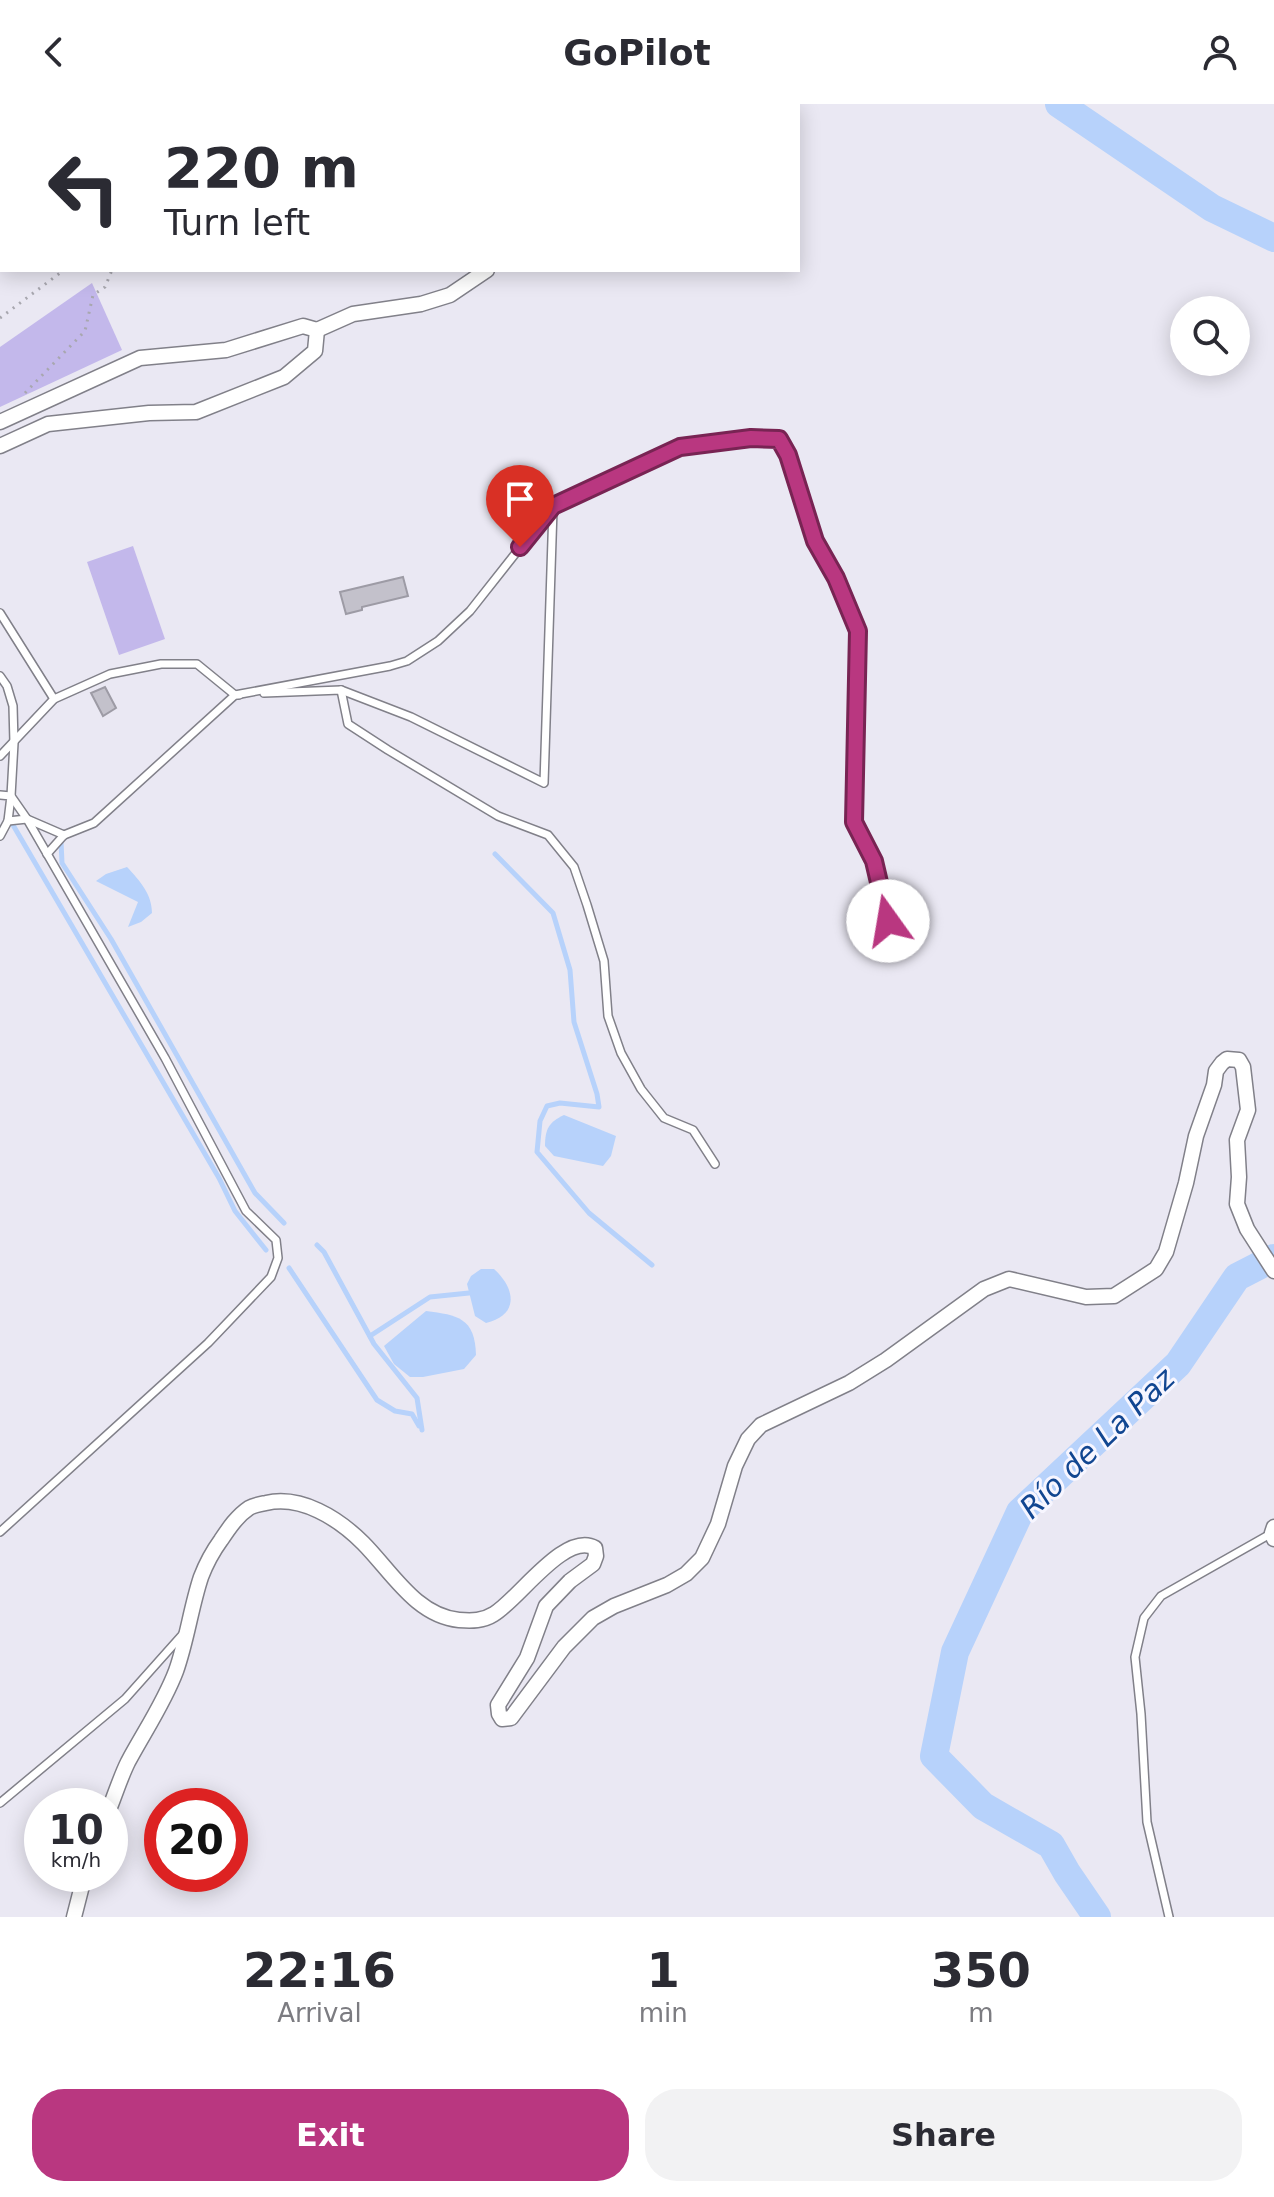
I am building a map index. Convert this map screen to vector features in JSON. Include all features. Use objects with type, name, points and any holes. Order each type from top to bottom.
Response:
[{"type":"street","points":[[0,422],[140,358],[226,350],[303,326],[317,330],[353,314],[421,304],[450,295],[484,272]]},
{"type":"street","points":[[0,446],[48,424],[149,413],[196,412],[284,377],[315,351],[317,330]]},
{"type":"street","points":[[117,1788],[126,1765],[160,1707],[170,1683],[202,1576],[215,1548],[235,1520],[251,1507],[279,1500],[322,1512],[362,1542],[419,1603],[441,1617],[458,1620],[478,1621],[495,1614],[555,1559],[582,1544],[595,1548],[593,1564],[570,1581],[546,1606],[527,1658],[498,1705],[502,1719],[511,1718],[564,1647],[593,1618],[614,1606],[667,1585],[686,1574],[702,1558],[718,1524],[735,1466],[748,1439],[761,1425],[849,1383],[984,1289],[1009,1279],[1086,1297],[1114,1296],[1156,1269],[1166,1252],[1216,1071],[1222,1063],[1233,1058],[1239,1060],[1243,1067],[1248,1110],[1237,1140],[1237,1204],[1247,1229],[1274,1271]]},
{"type":"street","points":[[74,1917],[80,1892]]},
{"type":"lane","points":[[47,854],[64,835],[94,823],[235,695],[390,666],[407,661],[438,641],[470,611],[553,506],[680,447],[751,438],[779,439],[788,455],[815,541],[836,578],[858,631],[854,822],[874,861],[888,921]]},
{"type":"lane","points":[[0,756],[54,699],[110,674],[161,664],[197,664],[235,695],[341,690],[411,717],[544,783],[553,506]]},
{"type":"lane","points":[[0,613],[54,699]]},
{"type":"lane","points":[[0,676],[7,686],[13,706],[14,743],[8,821],[0,836]]},
{"type":"lane","points":[[341,690],[348,724],[498,816],[548,835],[574,867],[604,961],[608,1016],[621,1053],[641,1089],[664,1118],[693,1130],[715,1164]]},
{"type":"lane","points":[[0,795],[11,796],[27,819],[165,1058],[246,1211],[276,1240],[278,1258],[271,1277],[208,1343],[0,1532]]},
{"type":"lane","points":[[8,821],[27,819],[64,835]]},
{"type":"lane","points":[[1169,1917],[1147,1822],[1135,1657],[1144,1618],[1161,1596],[1273,1533]]},
{"type":"lane","points":[[0,1803],[125,1699],[188,1628]]},
{"type":"path","points":[[0,318],[61,272]]},
{"type":"path","points":[[21,397],[85,331],[93,295],[105,287],[111,272]]},
{"type":"shaded area","points":[[92,283],[122,350],[0,407],[0,347]]},
{"type":"shaded area","points":[[133,546],[165,639],[119,655],[87,562]]},
{"type":"water","points":[[127,867],[148,894],[152,913],[128,927],[138,902],[96,881]]},
{"type":"water","points":[[564,1115],[616,1136],[611,1156],[603,1166],[554,1156],[545,1146],[549,1127]]},
{"type":"water","points":[[481,1269],[494,1269],[507,1285],[511,1300],[504,1314],[486,1323],[475,1316],[467,1284],[471,1276]]},
{"type":"water","points":[[426,1311],[456,1317],[468,1326],[476,1355],[464,1369],[410,1377],[394,1364],[384,1346]]},
{"type":"building","points":[[403,577],[408,596],[346,614],[340,592]]},
{"type":"building","points":[[105,687],[116,708],[103,716],[91,693]]},
{"type":"waterway","name":"Río de La Paz","points":[[1059,104],[1212,208],[1274,238]]},
{"type":"waterway","points":[[13,825],[219,1178],[235,1211],[266,1250]]},
{"type":"waterway","points":[[61,841],[62,863],[111,939],[255,1193],[284,1223]]},
{"type":"waterway","points":[[495,854],[553,913],[570,970],[574,1022],[599,1107],[560,1103],[547,1106],[540,1121],[537,1152],[589,1213],[652,1265]]},
{"type":"waterway","points":[[317,1245],[324,1252],[374,1344],[417,1398],[422,1430]]},
{"type":"waterway","name":"Río de La Paz","points":[[1097,1917],[1051,1845],[983,1806],[934,1756],[955,1652],[1020,1512],[1178,1364],[1237,1277],[1274,1258]]},
{"type":"waterway","points":[[289,1268],[377,1400],[395,1411],[412,1414],[419,1426]]},
{"type":"waterway","points":[[370,1336],[430,1297],[469,1293]]},
{"type":"route","points":[[520,547],[553,506],[680,447],[751,438],[779,439],[788,455],[815,541],[836,578],[858,631],[854,822],[874,861],[888,921]]}]
